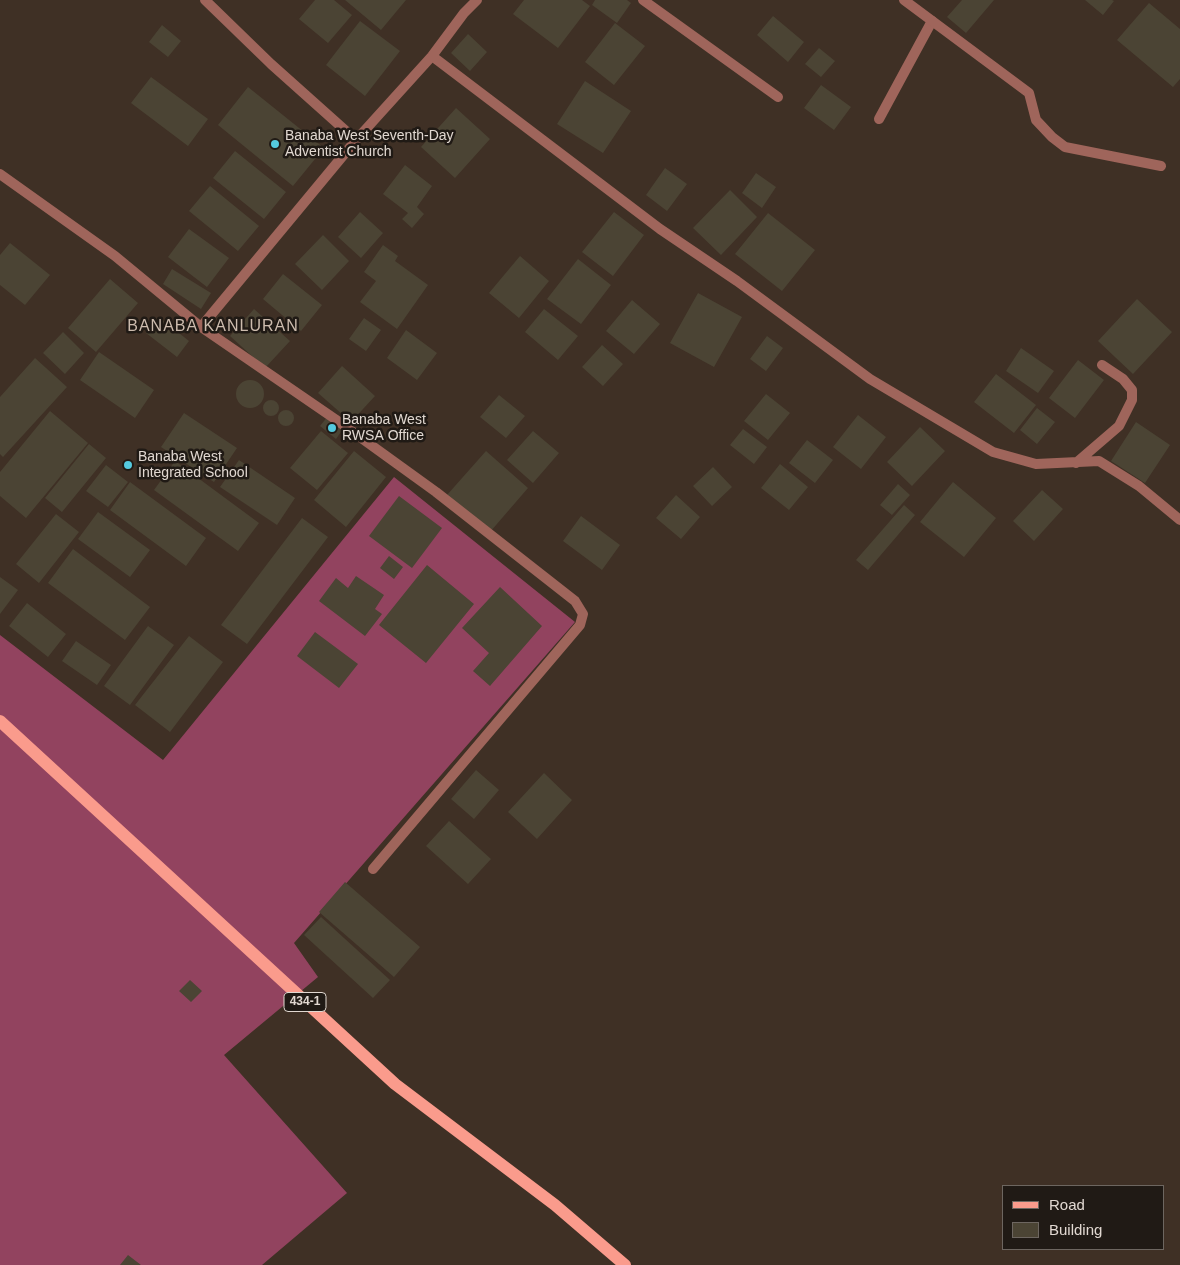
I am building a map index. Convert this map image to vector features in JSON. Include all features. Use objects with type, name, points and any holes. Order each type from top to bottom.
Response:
[{"type":"main road","name":"434-1","points":[[0,721],[395,1084],[555,1205],[625,1265]]},
{"type":"street","points":[[206,0],[271,64],[356,140]]},
{"type":"street","points":[[201,326],[356,140],[432,56],[464,13],[477,0]]},
{"type":"street","points":[[643,0],[778,97]]},
{"type":"street","points":[[904,0],[1029,93],[1036,120],[1052,137],[1065,147],[1161,166]]},
{"type":"street","points":[[879,118],[932,21]]},
{"type":"street","points":[[432,56],[660,229],[737,281],[870,379],[992,452],[1036,464],[1099,461],[1139,486],[1180,520]]},
{"type":"street","points":[[0,174],[115,256],[201,326],[436,492],[576,601],[583,614],[580,626],[373,869]]},
{"type":"street","points":[[1076,463],[1119,426],[1132,400],[1132,390],[1123,379],[1102,365]]},
{"type":"shaded area","points":[[394,477],[575,622],[294,943],[318,977],[224,1055],[347,1193],[262,1265],[0,1265],[0,635],[163,760]]},
{"type":"building","points":[[315,0],[334,0],[352,15],[328,43],[299,19]]},
{"type":"building","points":[[345,0],[406,0],[381,30]]},
{"type":"building","points":[[524,0],[582,0],[590,6],[558,48],[513,14]]},
{"type":"building","points":[[595,0],[627,0],[631,3],[617,23],[592,5]]},
{"type":"building","points":[[962,0],[994,0],[966,33],[947,17]]},
{"type":"building","points":[[1085,0],[1112,0],[1114,1],[1103,15]]},
{"type":"building","points":[[1149,3],[1180,29],[1180,79],[1173,87],[1117,40]]},
{"type":"building","points":[[773,16],[804,42],[788,62],[757,35]]},
{"type":"building","points":[[360,21],[400,51],[365,96],[326,65]]},
{"type":"building","points":[[615,23],[645,46],[614,85],[585,62]]},
{"type":"building","points":[[162,25],[181,41],[168,57],[149,42]]},
{"type":"building","points":[[468,34],[487,52],[470,71],[451,53]]},
{"type":"building","points":[[819,48],[835,61],[821,77],[805,64]]},
{"type":"building","points":[[151,77],[208,119],[188,146],[131,103]]},
{"type":"building","points":[[585,81],[631,111],[603,153],[557,124]]},
{"type":"building","points":[[821,85],[851,107],[834,130],[804,108]]},
{"type":"building","points":[[248,87],[324,148],[293,186],[218,125]]},
{"type":"building","points":[[456,108],[490,139],[455,178],[421,147]]},
{"type":"building","points":[[235,151],[286,192],[264,219],[213,178]]},
{"type":"building","points":[[405,165],[432,186],[417,207],[424,214],[412,228],[402,219],[408,213],[383,194]]},
{"type":"building","points":[[665,168],[687,184],[667,211],[646,195]]},
{"type":"building","points":[[756,173],[776,187],[762,208],[742,193]]},
{"type":"building","points":[[210,186],[259,226],[238,251],[189,211]]},
{"type":"building","points":[[730,190],[757,217],[721,255],[693,228]]},
{"type":"building","points":[[360,212],[383,233],[361,258],[338,237]]},
{"type":"building","points":[[614,212],[644,235],[613,276],[582,252]]},
{"type":"building","points":[[768,213],[815,250],[782,291],[735,254]]},
{"type":"building","points":[[189,229],[229,258],[207,287],[168,257]]},
{"type":"building","points":[[323,235],[349,261],[322,290],[295,264]]},
{"type":"building","points":[[10,243],[50,275],[25,305],[0,285],[0,255]]},
{"type":"building","points":[[383,245],[398,256],[395,261],[428,285],[397,329],[360,302],[376,281],[364,272]]},
{"type":"building","points":[[520,256],[549,281],[519,318],[489,293]]},
{"type":"building","points":[[578,259],[611,285],[581,324],[547,299]]},
{"type":"building","points":[[172,269],[211,293],[201,309],[163,284]]},
{"type":"building","points":[[283,274],[322,305],[301,331],[263,299]]},
{"type":"building","points":[[110,279],[138,303],[96,352],[68,328]]},
{"type":"building","points":[[698,293],[742,317],[714,367],[670,343]]},
{"type":"building","points":[[1137,299],[1172,332],[1133,374],[1098,341]]},
{"type":"building","points":[[632,300],[660,324],[634,354],[606,331]]},
{"type":"building","points":[[254,309],[290,341],[265,368],[230,336]]},
{"type":"building","points":[[544,309],[578,336],[558,360],[525,332]]},
{"type":"building","points":[[159,317],[189,341],[177,357],[146,333]]},
{"type":"building","points":[[364,318],[381,330],[366,351],[349,339]]},
{"type":"building","points":[[406,330],[437,353],[417,380],[387,358]]},
{"type":"building","points":[[63,332],[84,353],[65,374],[43,353]]},
{"type":"building","points":[[767,336],[783,348],[766,371],[750,359]]},
{"type":"building","points":[[602,345],[623,364],[603,386],[582,367]]},
{"type":"building","points":[[1021,348],[1054,371],[1038,393],[1006,371]]},
{"type":"building","points":[[99,352],[154,390],[135,418],[80,380]]},
{"type":"building","points":[[35,358],[67,387],[3,457],[0,454],[0,397]]},
{"type":"building","points":[[1078,360],[1104,380],[1075,418],[1049,398]]},
{"type":"building","points":[[342,366],[375,396],[351,422],[318,393]]},
{"type":"building","points":[[996,374],[1036,405],[1014,433],[974,402]]},
{"type":"building","points":[[250,380],[260,384],[264,394],[260,404],[250,408],[240,404],[236,394],[240,384]]},
{"type":"building","points":[[766,394],[790,413],[768,440],[744,421]]},
{"type":"building","points":[[499,395],[525,416],[506,438],[480,417]]},
{"type":"building","points":[[268,400],[274,400],[279,405],[277,414],[268,416],[263,411],[263,405]]},
{"type":"building","points":[[1037,408],[1055,422],[1037,444],[1020,430]]},
{"type":"building","points":[[283,410],[289,410],[294,415],[292,424],[283,426],[278,421],[278,415]]},
{"type":"building","points":[[50,411],[88,443],[26,518],[0,496],[0,472]]},
{"type":"building","points":[[184,413],[237,448],[214,482],[161,447]]},
{"type":"building","points":[[858,415],[886,437],[861,469],[833,447]]},
{"type":"building","name":"Banaba West RWSA Office","points":[[328,416],[343,429],[336,439],[320,426]]},
{"type":"building","points":[[1136,422],[1170,445],[1145,483],[1111,461]]},
{"type":"building","points":[[920,427],[945,451],[912,486],[887,462]]},
{"type":"building","points":[[743,429],[767,447],[754,464],[730,445]]},
{"type":"building","points":[[321,431],[348,453],[317,490],[290,468]]},
{"type":"building","points":[[533,431],[559,453],[533,483],[507,460]]},
{"type":"building","points":[[807,440],[833,460],[815,483],[789,463]]},
{"type":"building","points":[[89,444],[106,458],[62,512],[45,498]]},
{"type":"building","points":[[354,451],[386,477],[346,527],[314,500]]},
{"type":"building","points":[[486,451],[528,488],[490,532],[447,495]]},
{"type":"building","points":[[239,460],[295,498],[277,525],[220,487]]},
{"type":"building","points":[[175,461],[259,523],[238,551],[154,490]]},
{"type":"building","points":[[780,464],[808,487],[789,510],[761,488]]},
{"type":"building","points":[[106,465],[128,482],[108,507],[86,491]]},
{"type":"building","points":[[713,467],[732,487],[712,506],[693,486]]},
{"type":"building","points":[[130,482],[206,538],[186,566],[110,510]]},
{"type":"building","points":[[953,482],[996,518],[964,557],[920,522]]},
{"type":"building","points":[[898,484],[910,495],[892,515],[880,505]]},
{"type":"building","points":[[1042,490],[1063,509],[1034,541],[1013,521]]},
{"type":"building","points":[[676,495],[700,517],[681,539],[656,518]]},
{"type":"building","points":[[399,496],[442,528],[412,568],[369,536]]},
{"type":"building","points":[[904,505],[915,515],[868,570],[856,560]]},
{"type":"building","points":[[98,512],[150,550],[130,577],[78,539]]},
{"type":"building","points":[[56,514],[79,532],[39,583],[16,564]]},
{"type":"building","points":[[581,516],[620,545],[602,570],[563,541]]},
{"type":"building","points":[[302,518],[328,537],[247,644],[221,625]]},
{"type":"building","points":[[73,549],[150,607],[125,640],[48,583]]},
{"type":"building","points":[[389,556],[403,567],[394,579],[380,568]]},
{"type":"building","points":[[427,565],[474,604],[426,663],[379,625]]},
{"type":"building","points":[[356,576],[384,595],[375,609],[382,614],[365,636],[319,601],[336,578],[348,588]]},
{"type":"building","points":[[0,577],[18,590],[0,614]]},
{"type":"building","points":[[500,587],[542,626],[490,686],[473,671],[489,653],[462,628]]},
{"type":"building","points":[[27,603],[66,634],[48,657],[9,626]]},
{"type":"building","points":[[148,626],[174,645],[130,705],[104,686]]},
{"type":"building","points":[[315,632],[358,664],[339,688],[297,656]]},
{"type":"building","points":[[189,636],[223,662],[170,732],[135,705]]},
{"type":"building","points":[[76,641],[111,665],[97,685],[62,661]]},
{"type":"building","points":[[476,770],[499,790],[474,819],[451,799]]},
{"type":"building","points":[[544,773],[572,800],[537,839],[508,812]]},
{"type":"building","points":[[449,821],[491,859],[468,884],[426,846]]},
{"type":"building","points":[[345,882],[420,947],[394,977],[319,912]]},
{"type":"building","points":[[321,917],[390,980],[373,998],[304,935]]},
{"type":"building","points":[[190,980],[202,991],[191,1002],[179,991]]},
{"type":"building","points":[[128,1255],[141,1265],[120,1265]]},
{"type":"place","name":"Banaba West Seventh-Day Adventist Church","points":[[275,144]]},
{"type":"place","name":"Banaba West RWSA Office","points":[[332,428]]},
{"type":"place","name":"Banaba West Integrated School","points":[[128,465]]},
{"type":"district","name":"BANABA KANLURAN","points":[[213,327]]}]
